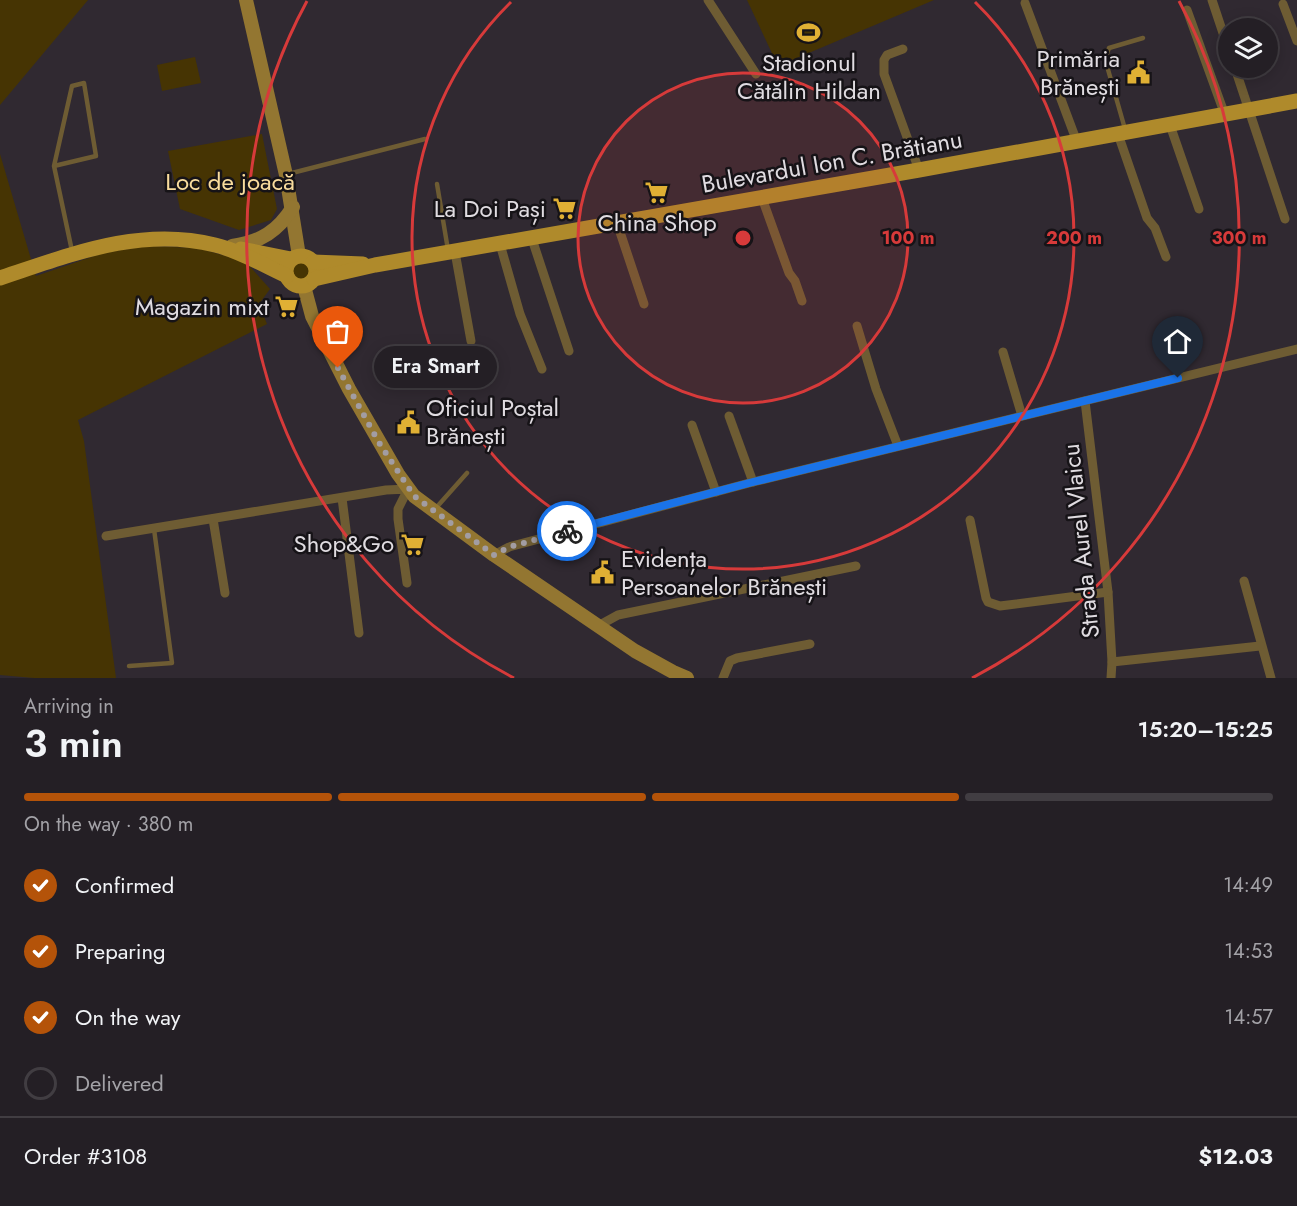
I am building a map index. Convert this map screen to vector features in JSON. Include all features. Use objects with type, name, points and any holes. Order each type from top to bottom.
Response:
[{"type":"main road","points":[[246,0],[293,207],[301,259],[316,270],[309,282],[312,316],[366,420],[408,489],[433,512],[598,626],[652,662],[687,678]]},
{"type":"main road","name":"Bulevardul Ion C. Brătianu","points":[[309,282],[375,265],[617,224],[1297,101]]},
{"type":"main road","points":[[220,246],[245,244],[268,235],[286,219],[293,207]]},
{"type":"main road","name":"Bulevardul Ion C. Brătianu","points":[[0,278],[72,254],[114,243],[155,238],[188,240],[301,259],[375,265]]},
{"type":"main road","name":"Bulevardul Ion C. Brătianu","points":[[220,246],[287,276]]},
{"type":"main road","points":[[301,259],[286,267],[287,276],[291,283],[309,282]]},
{"type":"street","points":[[708,0],[756,74]]},
{"type":"street","points":[[1212,0],[1218,18]]},
{"type":"street","points":[[1025,3],[1077,142]]},
{"type":"street","points":[[1283,4],[1297,42]]},
{"type":"street","points":[[1187,10],[1225,115]]},
{"type":"street","points":[[903,50],[887,55],[884,60],[885,74],[920,170]]},
{"type":"street","points":[[1239,78],[1285,219]]},
{"type":"street","points":[[1170,125],[1198,209]]},
{"type":"street","points":[[1122,133],[1147,218],[1158,234],[1166,257]]},
{"type":"street","points":[[762,198],[789,273],[795,281],[802,301]]},
{"type":"street","points":[[617,224],[644,304]]},
{"type":"street","points":[[532,239],[569,351]]},
{"type":"street","points":[[500,244],[520,314],[542,369]]},
{"type":"street","points":[[452,253],[471,341]]},
{"type":"street","points":[[857,326],[876,389],[898,446]]},
{"type":"street","points":[[494,555],[509,547],[753,482],[1297,349]]},
{"type":"street","points":[[1003,352],[1022,416]]},
{"type":"street","name":"Strada Aurel Vlaicu","points":[[1085,400],[1108,592],[1111,678]]},
{"type":"street","points":[[729,416],[753,482]]},
{"type":"street","points":[[692,425],[716,492]]},
{"type":"street","points":[[106,536],[408,489]]},
{"type":"street","points":[[407,583],[398,509],[408,489]]},
{"type":"street","points":[[342,498],[359,633]]},
{"type":"street","points":[[213,519],[225,593]]},
{"type":"street","points":[[970,520],[988,602],[1000,606],[1108,592]]},
{"type":"street","points":[[598,626],[618,615],[856,566]]},
{"type":"street","points":[[1244,581],[1260,646],[1271,678]]},
{"type":"street","points":[[723,678],[730,661],[737,658],[810,644]]},
{"type":"street","points":[[1112,662],[1260,646]]},
{"type":"lane","points":[[1122,133],[1105,59],[1109,48],[1143,38]]},
{"type":"lane","points":[[54,166],[96,156],[84,83],[72,86],[54,166],[72,254]]},
{"type":"lane","points":[[286,175],[425,139]]},
{"type":"lane","points":[[437,184],[452,253]]},
{"type":"lane","points":[[433,512],[467,473]]},
{"type":"lane","points":[[129,666],[172,663],[154,529]]},
{"type":"green space","points":[[0,0],[88,0],[0,105]]},
{"type":"green space","name":"Stadionul Cătălin Hildan","points":[[747,0],[934,0],[778,66]]},
{"type":"green space","points":[[195,57],[201,83],[162,91],[157,65]]},
{"type":"green space","name":"Loc de joacă","points":[[262,134],[277,209],[271,220],[239,230],[180,209],[168,151]]},
{"type":"green space","points":[[0,154],[36,276],[103,253],[147,246],[198,248],[246,262],[270,289],[259,304],[267,324],[78,420],[84,441],[116,678],[34,678],[0,675]]},
{"type":"green space","points":[[297,261],[305,261],[311,267],[311,275],[305,281],[297,281],[291,275],[291,267]]},
{"type":"way so far","points":[[338,368],[398,474],[414,496],[433,512],[494,555],[509,547],[567,531]]},
{"type":"place","name":"Stadionul Cătălin Hildan","points":[[809,33]]},
{"type":"place","name":"Primăria Brănești","points":[[1138,73]]},
{"type":"place","name":"China Shop","points":[[657,193]]},
{"type":"place","name":"La Doi Pași","points":[[564,209]]},
{"type":"place","name":"Magazin mixt","points":[[287,307]]},
{"type":"place","name":"Era Smart","points":[[338,368]]},
{"type":"place","name":"Oficiul Poștal Brănești","points":[[408,422]]},
{"type":"place","name":"Shop&Go","points":[[412,544]]},
{"type":"place","name":"Evidența Persoanelor Brănești","points":[[603,573]]},
{"type":"route","points":[[567,531],[753,482],[1178,378]]}]
